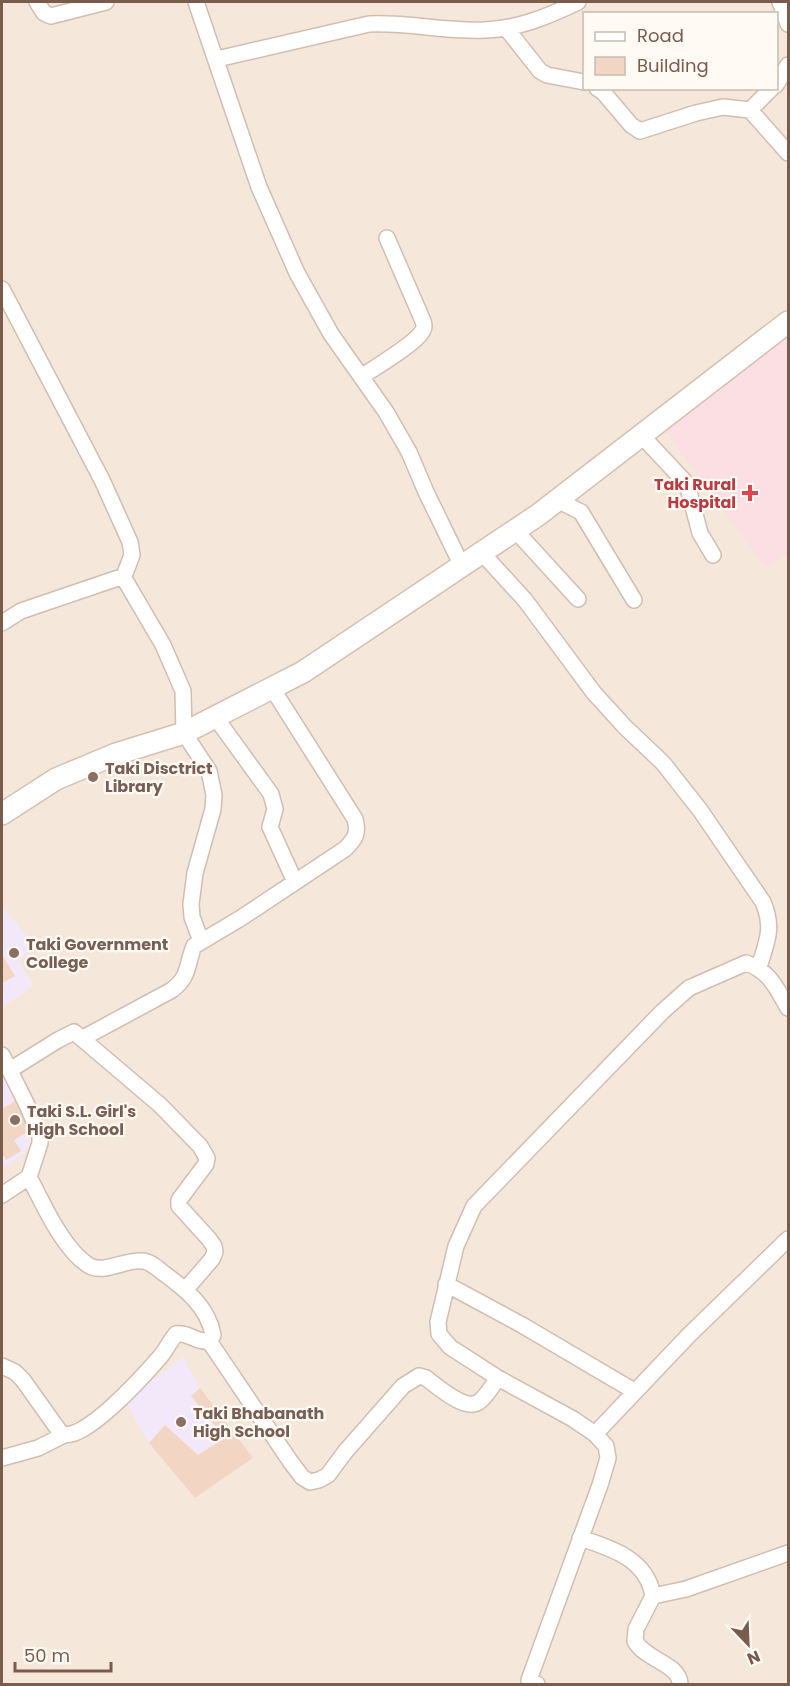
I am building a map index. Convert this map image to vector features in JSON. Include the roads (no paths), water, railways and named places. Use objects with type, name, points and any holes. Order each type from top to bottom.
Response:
[{"type":"street","points":[[37,2],[44,13],[51,16],[100,2]]},
{"type":"street","points":[[196,2],[259,187],[297,273],[331,334],[386,412],[409,452],[462,566]]},
{"type":"street","points":[[217,59],[369,24],[392,23],[483,30],[506,28],[554,14],[578,2]]},
{"type":"street","points":[[780,2],[789,24]]},
{"type":"street","points":[[506,28],[540,70],[547,75],[583,82]]},
{"type":"street","points":[[778,83],[789,65]]},
{"type":"street","points":[[600,90],[640,132],[696,113],[723,107],[750,110],[789,153]]},
{"type":"street","points":[[750,110],[770,90]]},
{"type":"street","points":[[361,377],[398,352],[423,330],[423,321],[387,238]]},
{"type":"street","points":[[2,289],[102,480],[130,542],[132,555],[124,576],[21,612],[2,623]]},
{"type":"street","points":[[2,814],[56,779],[116,754],[184,733],[303,672],[482,553],[557,500],[789,322]]},
{"type":"street","points":[[641,435],[687,484],[700,533],[713,555]]},
{"type":"street","points":[[557,500],[581,512],[634,600]]},
{"type":"street","points":[[515,530],[578,599]]},
{"type":"street","points":[[482,553],[525,600],[594,693],[663,763],[700,810],[763,902],[769,917],[770,933],[759,967]]},
{"type":"street","points":[[124,576],[163,645],[183,691],[184,733],[209,771],[214,795],[213,809],[195,873],[190,904],[201,941]]},
{"type":"street","points":[[83,1038],[172,990],[182,982],[188,972],[194,946],[241,918],[345,849],[355,838],[357,829],[355,819],[272,688]]},
{"type":"street","points":[[216,718],[271,794],[275,809],[270,827],[295,882]]},
{"type":"street","points":[[531,1683],[600,1485],[608,1458],[606,1446],[595,1434],[573,1419],[498,1378],[450,1347],[439,1334],[438,1322],[456,1246],[474,1206],[662,1012],[689,988],[746,963],[759,967],[770,978],[789,1008]]},
{"type":"street","points":[[10,1070],[74,1032],[160,1105],[205,1153],[206,1164],[179,1200],[179,1206],[214,1246],[215,1252],[212,1259],[186,1289]]},
{"type":"street","points":[[2,1055],[40,1136],[39,1147],[29,1177],[2,1195]]},
{"type":"street","points":[[2,1458],[38,1448],[64,1435],[77,1432],[103,1414],[125,1395],[162,1354],[176,1334],[185,1332],[201,1342],[208,1341],[213,1335],[212,1328],[201,1308],[186,1289],[149,1263],[143,1261],[100,1269],[90,1267],[60,1234],[29,1177]]},
{"type":"street","points":[[595,1434],[688,1335],[789,1239]]},
{"type":"street","points":[[446,1284],[522,1325],[634,1391]]},
{"type":"street","points":[[208,1341],[290,1461],[302,1477],[310,1482],[328,1475],[352,1444],[403,1386],[412,1379],[419,1376],[426,1378],[465,1405],[474,1405],[498,1378]]},
{"type":"street","points":[[2,1366],[15,1372],[23,1380],[64,1435]]},
{"type":"street","points":[[580,1538],[607,1546],[633,1561],[648,1582],[653,1596],[636,1629],[635,1641],[645,1653],[675,1672],[680,1678],[680,1684]]},
{"type":"street","points":[[653,1596],[687,1589],[789,1553]]},
{"type":"place","name":"Taki Rural Hospital","points":[[750,493]]},
{"type":"place","name":"Taki Disctrict Library","points":[[93,777]]},
{"type":"place","name":"Taki Government College","points":[[14,953]]},
{"type":"place","name":"Taki S.L. Girl's High School","points":[[15,1120]]},
{"type":"place","name":"Taki Bhabanath High School","points":[[181,1422]]}]
